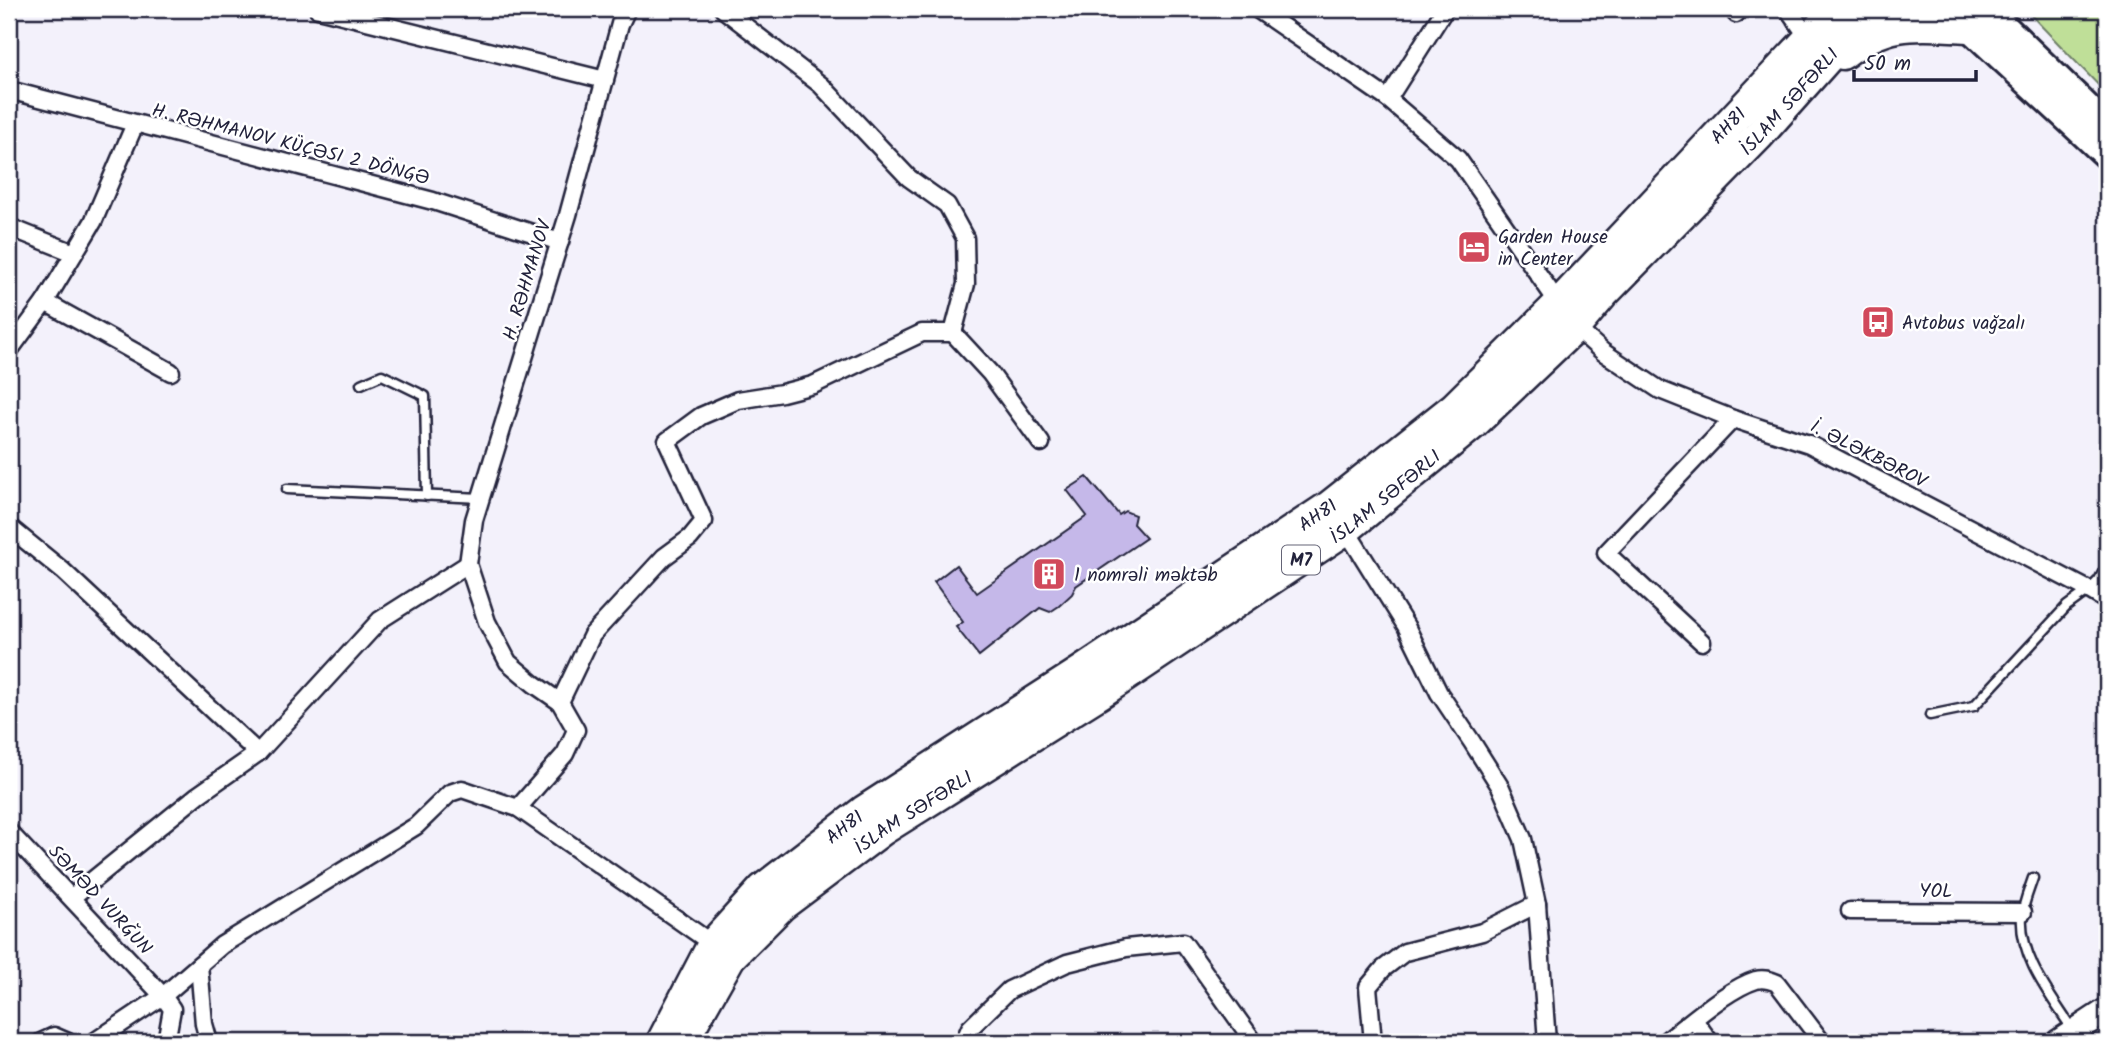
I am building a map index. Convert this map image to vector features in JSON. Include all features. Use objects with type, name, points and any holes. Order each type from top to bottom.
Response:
[{"type":"highway","name":"AH81","points":[[662,1042],[763,889],[864,811],[1094,664],[1338,518],[1455,407],[1567,316],[1803,37],[1837,9]]},
{"type":"highway","name":"İSLAM SƏFƏRLI","points":[[1803,37],[1871,9]]},
{"type":"highway","points":[[1803,37],[1854,45],[1880,31],[1967,15]]},
{"type":"highway","name":"M7","points":[[682,1042],[722,951]]},
{"type":"main road","points":[[1967,15],[2107,127]]},
{"type":"main road","points":[[1967,15],[2107,155]]},
{"type":"main road","points":[[2066,1037],[2107,1010]]},
{"type":"street","points":[[318,9],[605,80]]},
{"type":"street","name":"H. RƏHMANOV","points":[[468,564],[474,520],[560,242],[620,24],[627,9]]},
{"type":"street","points":[[723,9],[821,85],[909,178],[947,205],[965,238],[966,284],[953,333]]},
{"type":"street","name":"İ. ƏLƏKBƏROV","points":[[1257,9],[1388,100],[1458,159],[1567,316],[1603,352],[1660,390],[1733,419],[1809,444],[2107,601]]},
{"type":"street","points":[[1388,100],[1445,9]]},
{"type":"street","name":"H. RƏHMANOV KÜÇƏSI 2 DÖNGƏ","points":[[9,90],[433,201],[560,242]]},
{"type":"street","points":[[9,351],[45,302],[93,222],[135,124]]},
{"type":"street","points":[[9,226],[74,253]]},
{"type":"street","points":[[45,302],[170,372]]},
{"type":"street","points":[[560,702],[592,635],[664,557],[690,538],[704,521],[667,441],[701,416],[738,400],[813,385],[922,333],[953,333],[990,373],[1041,443]]},
{"type":"street","points":[[1702,642],[1606,554],[1733,419]]},
{"type":"street","points":[[1338,518],[1406,626],[1439,693],[1500,788],[1524,839],[1537,904],[1547,1042]]},
{"type":"street","points":[[9,527],[64,571],[258,753]]},
{"type":"street","points":[[72,897],[198,795],[258,753],[380,620],[468,564],[487,622],[508,662],[560,702],[576,730],[565,754],[518,808]]},
{"type":"street","points":[[94,1042],[163,996],[222,945],[416,826],[450,793],[462,789],[518,808],[722,951]]},
{"type":"street","name":"SƏMƏD VURĞUN","points":[[9,832],[163,996]]},
{"type":"street","points":[[1373,1042],[1368,987],[1383,969],[1405,952],[1482,932],[1537,904]]},
{"type":"street","name":"YOL","points":[[1850,911],[2023,912]]},
{"type":"street","points":[[964,1042],[970,1028],[1009,990],[1067,963],[1126,948],[1183,942],[1254,1042]]},
{"type":"street","points":[[199,965],[204,1024],[209,1042]]},
{"type":"street","points":[[1664,1042],[1735,989],[1758,979],[1769,979],[1777,984],[1822,1042]]},
{"type":"street","points":[[163,996],[172,1009],[166,1042]]},
{"type":"street","points":[[1694,1020],[1710,1042]]},
{"type":"street","points":[[41,1042],[54,1036],[68,1042]]},
{"type":"lane","points":[[361,384],[382,375],[425,396],[427,496]]},
{"type":"lane","points":[[287,489],[481,498]]},
{"type":"lane","points":[[1930,715],[1974,706],[2067,606],[2099,580],[2107,565]]},
{"type":"lane","points":[[2032,878],[2023,912],[2024,941],[2066,1037]]},
{"type":"green space","points":[[2025,9],[2107,9],[2107,94]]},
{"type":"building","name":"1 nomrəli məktəb","points":[[1087,477],[1119,515],[1125,511],[1135,515],[1133,524],[1146,538],[1076,586],[1072,594],[1059,606],[1050,612],[1040,608],[979,656],[956,627],[963,622],[934,582],[956,565],[977,593],[1087,516],[1067,490]]},
{"type":"place","name":"Garden House in Center","points":[[1474,247]]},
{"type":"place","name":"Avtobus vağzalı","points":[[1878,322]]},
{"type":"place","name":"1 nomrəli məktəb","points":[[1049,574]]}]
